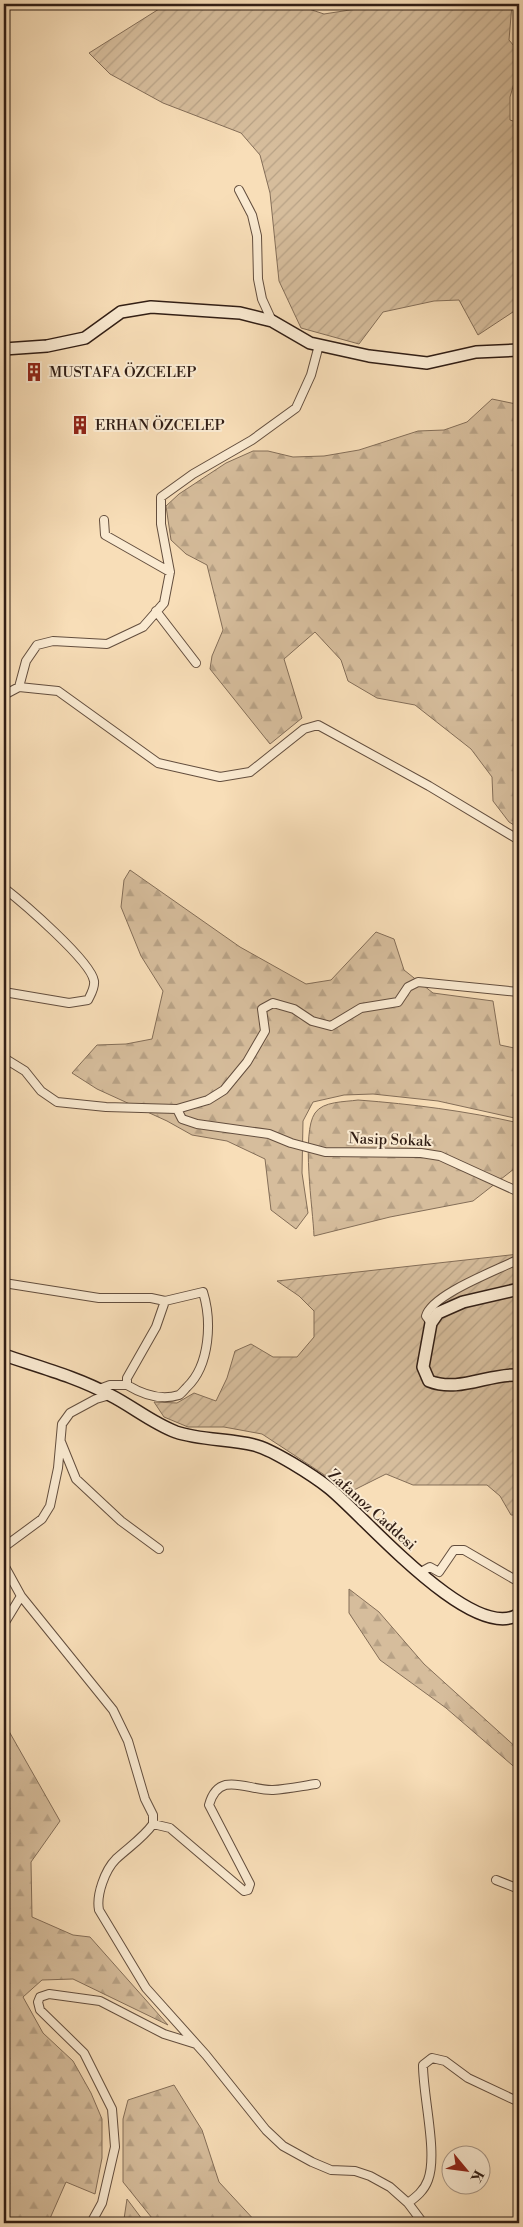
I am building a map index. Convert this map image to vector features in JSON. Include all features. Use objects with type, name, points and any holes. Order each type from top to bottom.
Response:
[{"type":"street","points":[[239,190],[252,215],[257,236],[258,279],[262,299],[272,321]]},
{"type":"street","points":[[4,349],[47,346],[85,338],[121,312],[151,307],[240,313],[272,321],[310,343],[369,356],[427,363],[476,352],[519,350]]},
{"type":"street","points":[[19,687],[26,661],[37,645],[53,641],[107,644],[143,627],[164,603],[170,572],[161,524],[161,496],[193,474],[252,440],[296,408],[311,375],[318,345]]},
{"type":"street","points":[[104,520],[106,535],[170,572]]},
{"type":"street","points":[[156,611],[196,663]]},
{"type":"street","points":[[4,695],[19,687],[58,691],[158,763],[220,777],[250,772],[304,729],[318,725],[429,786],[519,840]]},
{"type":"street","points":[[4,888],[43,921],[74,952],[94,981],[88,1000],[69,1003],[4,992]]},
{"type":"street","points":[[4,1058],[25,1071],[42,1091],[56,1102],[106,1107],[176,1109],[208,1100],[224,1090],[247,1062],[265,1031],[262,1009],[273,1003],[294,1009],[312,1021],[331,1026],[361,1008],[398,1002],[408,987],[418,982],[519,992]]},
{"type":"street","name":"Nasip Sokak","points":[[176,1109],[182,1119],[197,1124],[269,1134],[325,1152],[421,1153],[440,1156],[519,1192]]},
{"type":"street","points":[[432,1323],[426,1316],[428,1310],[444,1296],[519,1259]]},
{"type":"street","points":[[4,1283],[99,1298],[151,1298],[165,1301],[203,1292],[208,1331],[202,1363],[193,1382],[180,1394],[164,1396],[144,1395],[127,1385],[110,1385],[99,1390]]},
{"type":"street","points":[[519,1289],[463,1302],[438,1312],[432,1323],[423,1367],[429,1381],[450,1386],[498,1376],[519,1375]]},
{"type":"street","points":[[127,1385],[127,1378],[156,1327],[165,1301]]},
{"type":"street","name":"Zafanoz Caddesi","points":[[4,1355],[99,1390],[178,1432],[267,1449],[329,1488],[419,1573],[458,1603],[494,1618],[505,1619],[519,1614]]},
{"type":"street","points":[[4,1546],[42,1519],[50,1506],[58,1468],[62,1424],[70,1413],[96,1399],[110,1395]]},
{"type":"street","points":[[60,1440],[76,1479],[121,1521],[158,1550]]},
{"type":"street","points":[[419,1573],[430,1567],[439,1572],[454,1550],[464,1550],[519,1582]]},
{"type":"street","points":[[4,1565],[21,1596],[113,1710],[128,1741],[144,1800],[153,1816],[153,1824],[145,1835],[115,1860],[106,1876],[98,1901],[100,1910],[146,1988],[196,2044],[266,2130],[283,2146],[331,2170],[355,2171],[370,2176],[390,2187],[408,2203],[423,2223]]},
{"type":"street","points":[[4,1624],[21,1596]]},
{"type":"street","points":[[153,1824],[170,1828],[244,1891],[248,1890],[250,1884],[221,1832],[209,1805],[212,1794],[219,1788],[233,1783],[270,1790],[316,1784]]},
{"type":"street","points":[[496,1880],[519,1889]]},
{"type":"street","points":[[91,2223],[102,2203],[115,2147],[112,2109],[84,2053],[40,2010],[38,2002],[40,1996],[48,1994],[100,2001],[164,2034],[196,2044]]},
{"type":"street","points":[[408,2203],[420,2194],[428,2181],[432,2161],[423,2085],[423,2065],[432,2058],[445,2061],[468,2078],[519,2102]]},
{"type":"green space","points":[[192,4],[294,4],[324,14],[373,4],[512,4],[509,40],[519,52],[519,66],[510,97],[510,120],[519,123],[519,308],[478,335],[459,300],[434,301],[383,312],[359,344],[301,328],[279,281],[270,193],[260,155],[241,133],[163,103],[110,74],[89,53],[159,9]]},
{"type":"green space","points":[[492,399],[516,404],[519,417],[519,828],[509,822],[493,801],[492,777],[471,749],[415,705],[377,698],[348,681],[341,660],[315,632],[284,659],[302,718],[270,744],[210,669],[212,656],[223,630],[207,565],[186,554],[171,540],[166,506],[179,494],[226,463],[253,451],[268,451],[293,457],[324,456],[359,450],[418,431],[444,430],[467,422]]},
{"type":"green space","points":[[130,870],[240,947],[306,984],[331,980],[376,932],[394,939],[404,970],[433,993],[493,1001],[500,1045],[519,1049],[519,1119],[438,1101],[373,1094],[344,1095],[313,1102],[303,1121],[302,1173],[308,1213],[296,1229],[271,1210],[265,1159],[227,1141],[192,1135],[167,1121],[97,1089],[72,1073],[97,1045],[126,1044],[152,1039],[163,991],[141,956],[121,907],[124,880]]},
{"type":"green space","points":[[358,1100],[439,1108],[519,1123],[519,1165],[473,1201],[390,1217],[314,1236],[308,1154],[311,1123],[315,1113],[323,1106]]},
{"type":"green space","points":[[519,1254],[519,1423],[514,1422],[517,1453],[519,1455],[519,1515],[511,1515],[500,1496],[487,1485],[413,1485],[386,1474],[348,1493],[323,1474],[262,1434],[224,1427],[188,1427],[164,1417],[154,1402],[177,1403],[194,1393],[216,1401],[227,1378],[235,1351],[251,1344],[273,1357],[297,1357],[314,1337],[314,1311],[299,1296],[277,1281]]},
{"type":"green space","points":[[349,1589],[379,1612],[424,1664],[519,1750],[519,1771],[446,1708],[380,1660],[349,1613]]},
{"type":"green space","points":[[4,1726],[6,1726],[60,1821],[31,1862],[32,1917],[73,1935],[90,1937],[168,2025],[73,1979],[42,1980],[23,1997],[43,2033],[73,2061],[91,2093],[102,2119],[102,2158],[95,2194],[66,2182],[48,2223],[9,2223],[4,2191]]},
{"type":"green space","points":[[174,2085],[202,2130],[219,2182],[257,2223],[156,2223],[123,2182],[123,2119],[128,2100]]},
{"type":"green space","points":[[127,2199],[145,2223],[126,2223],[124,2219]]},
{"type":"place","name":"MUSTAFA ÖZCELEP","points":[[34,372]]},
{"type":"place","name":"ERHAN ÖZCELEP","points":[[80,425]]}]
